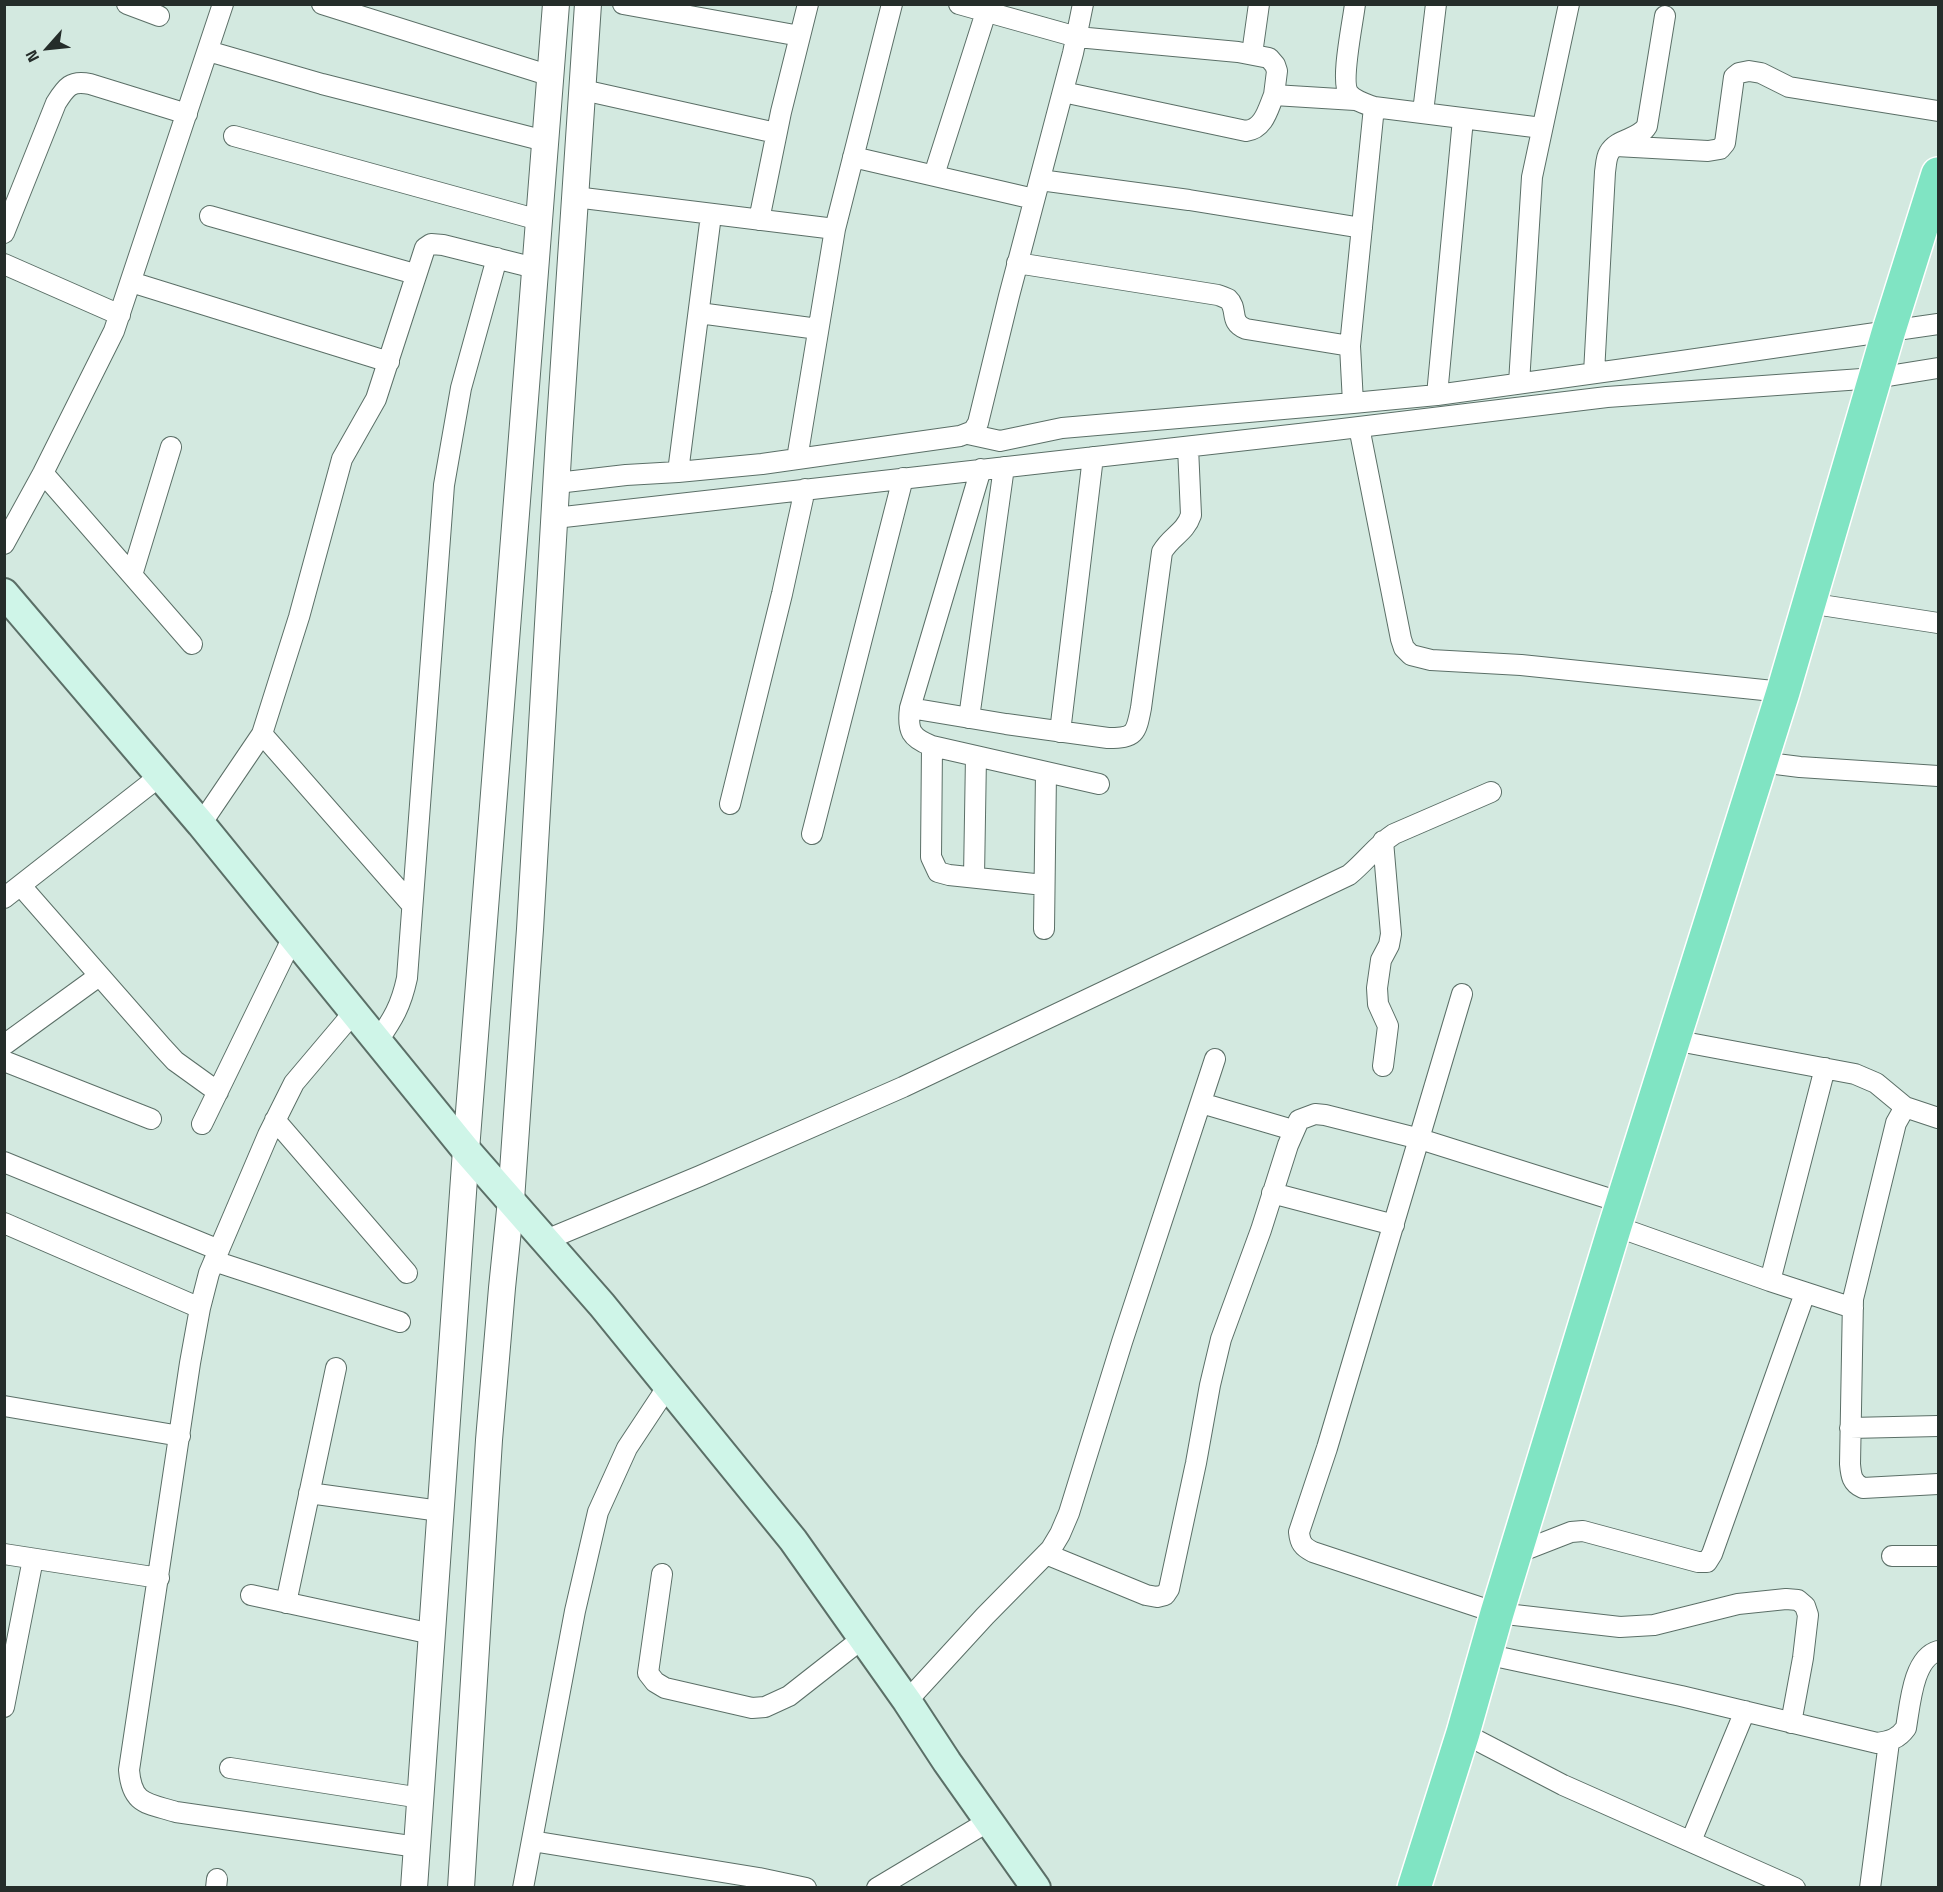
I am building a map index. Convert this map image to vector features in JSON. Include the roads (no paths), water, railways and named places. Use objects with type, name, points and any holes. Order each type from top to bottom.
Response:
[{"type":"highway","points":[[1414,1887],[1463,1733],[1497,1613],[1619,1214],[1783,692],[1938,174]]},
{"type":"main road","points":[[4,593],[201,824],[472,1157],[546,1240],[793,1540],[1036,1887]]},
{"type":"street","points":[[127,4],[159,16]]},
{"type":"street","points":[[4,544],[43,473],[114,331],[223,4]]},
{"type":"street","points":[[322,4],[550,76]]},
{"type":"street","points":[[414,1887],[440,1511],[472,1157],[556,4]]},
{"type":"street","points":[[461,1887],[489,1440],[502,1288],[588,4]]},
{"type":"street","points":[[623,4],[800,36]]},
{"type":"street","points":[[759,220],[776,133],[808,4]]},
{"type":"street","points":[[797,459],[835,229],[892,4]]},
{"type":"street","points":[[959,4],[1077,37],[1252,54],[1269,58],[1275,64],[1277,71],[1274,95],[1262,123],[1257,128],[1246,131],[1063,92]]},
{"type":"street","points":[[968,434],[978,423],[1017,263],[1077,37],[1083,4]]},
{"type":"street","points":[[1252,54],[1259,4]]},
{"type":"street","points":[[1355,4],[1345,80],[1348,92],[1355,100]]},
{"type":"street","points":[[1423,112],[1436,4]]},
{"type":"street","points":[[1519,383],[1532,177],[1569,4]]},
{"type":"street","points":[[934,176],[986,12]]},
{"type":"street","points":[[1593,373],[1605,172],[1609,153],[1616,146],[1643,133],[1647,126],[1665,16]]},
{"type":"street","points":[[208,51],[322,84],[545,141]]},
{"type":"street","points":[[1616,146],[1708,151],[1720,149],[1725,143],[1734,77],[1739,73],[1749,71],[1761,73],[1789,87],[1938,111]]},
{"type":"street","points":[[7,221],[56,103],[63,91],[72,84],[79,82],[90,84],[187,114]]},
{"type":"street","points":[[583,90],[776,133]]},
{"type":"street","points":[[1274,95],[1355,100],[1374,107],[1542,128]]},
{"type":"street","points":[[1353,403],[1350,346],[1374,107]]},
{"type":"street","points":[[1437,395],[1463,119]]},
{"type":"street","points":[[234,136],[539,220]]},
{"type":"street","points":[[853,157],[1034,199]]},
{"type":"street","points":[[1040,180],[1189,200],[1362,228]]},
{"type":"street","points":[[575,197],[835,229]]},
{"type":"street","points":[[678,472],[711,215]]},
{"type":"street","points":[[210,216],[415,274]]},
{"type":"street","points":[[201,824],[262,734],[299,617],[342,459],[373,406],[425,248],[431,244],[443,245],[535,268]]},
{"type":"street","points":[[377,1042],[402,1001],[408,978],[444,485],[461,388],[497,258]]},
{"type":"street","points":[[1017,263],[1218,295],[1228,299],[1232,306],[1234,319],[1239,326],[1246,329],[1350,346]]},
{"type":"street","points":[[4,264],[120,315]]},
{"type":"street","points":[[131,282],[388,362]]},
{"type":"street","points":[[699,313],[819,329]]},
{"type":"street","points":[[555,518],[1607,397],[1882,355],[1938,324]]},
{"type":"street","points":[[557,483],[797,459],[968,434],[1000,441],[1062,428],[1437,395],[1593,373],[1882,355],[1938,368]]},
{"type":"street","points":[[1359,427],[1401,639],[1404,648],[1411,655],[1431,660],[1521,665],[1783,692]]},
{"type":"street","points":[[132,575],[171,447]]},
{"type":"street","points":[[910,708],[1107,738],[1124,738],[1133,734],[1137,728],[1162,552],[1166,544],[1187,525],[1191,515],[1188,447]]},
{"type":"street","points":[[1060,732],[1093,457]]},
{"type":"street","points":[[969,718],[1004,467]]},
{"type":"street","points":[[981,469],[910,708],[910,729],[921,742],[932,746],[1099,784]]},
{"type":"street","points":[[43,473],[192,644]]},
{"type":"street","points":[[812,834],[903,478]]},
{"type":"street","points":[[730,804],[782,594],[805,489]]},
{"type":"street","points":[[1808,603],[1938,623]]},
{"type":"street","points":[[262,734],[412,905]]},
{"type":"street","points":[[932,746],[931,857],[938,872],[1044,885]]},
{"type":"street","points":[[974,877],[976,756]]},
{"type":"street","points":[[1760,762],[1800,767],[1938,776]]},
{"type":"street","points":[[1044,929],[1046,772]]},
{"type":"street","points":[[4,898],[160,776]]},
{"type":"street","points":[[546,1240],[700,1176],[903,1087],[1317,891],[1349,875],[1383,841],[1394,834],[1491,792]]},
{"type":"street","points":[[1383,841],[1391,934],[1389,945],[1381,960],[1377,988],[1378,1004],[1388,1026],[1383,1066]]},
{"type":"street","points":[[21,886],[175,1061],[218,1092]]},
{"type":"street","points":[[202,1124],[293,936]]},
{"type":"street","points":[[4,1045],[99,976]]},
{"type":"street","points":[[1462,994],[1328,1448],[1299,1532],[1300,1542],[1305,1548],[1313,1551],[1497,1613],[1620,1628],[1641,1627],[1738,1604],[1798,1600],[1805,1606],[1808,1615],[1791,1723]]},
{"type":"street","points":[[354,1012],[294,1083],[275,1120],[217,1256],[200,1308],[129,1770],[130,1783],[135,1796],[176,1812],[417,1847]]},
{"type":"street","points":[[1673,1040],[1855,1074],[1868,1079],[1905,1107],[1938,1118]]},
{"type":"street","points":[[907,1701],[1046,1554],[1060,1534],[1069,1513],[1215,1059]]},
{"type":"street","points":[[4,1061],[151,1119]]},
{"type":"street","points":[[1770,1281],[1825,1068]]},
{"type":"street","points":[[1201,1103],[1293,1130]]},
{"type":"street","points":[[1905,1107],[1896,1122],[1853,1299],[1851,1477],[1863,1488],[1938,1484]]},
{"type":"street","points":[[1046,1554],[1146,1595],[1156,1597],[1165,1595],[1169,1589],[1221,1339],[1293,1130],[1299,1120],[1315,1114],[1420,1139],[1619,1214],[1770,1281],[1853,1308]]},
{"type":"street","points":[[275,1120],[407,1274]]},
{"type":"street","points":[[4,1162],[217,1256],[400,1322]]},
{"type":"street","points":[[1272,1193],[1394,1225]]},
{"type":"street","points":[[4,1223],[200,1308]]},
{"type":"street","points":[[1517,1553],[1570,1532],[1583,1531],[1698,1562],[1707,1562],[1712,1554],[1805,1293]]},
{"type":"street","points":[[286,1603],[336,1368]]},
{"type":"street","points":[[524,1887],[575,1611],[598,1512],[627,1448],[668,1386]]},
{"type":"street","points":[[4,1406],[180,1436]]},
{"type":"street","points":[[1850,1428],[1938,1426]]},
{"type":"street","points":[[309,1493],[440,1511]]},
{"type":"street","points":[[4,1554],[159,1578]]},
{"type":"street","points":[[1892,1556],[1938,1556]]},
{"type":"street","points":[[4,1707],[33,1559]]},
{"type":"street","points":[[662,1574],[648,1673],[655,1682],[665,1688],[752,1708],[765,1707],[789,1696],[863,1638]]},
{"type":"street","points":[[251,1595],[432,1634]]},
{"type":"street","points":[[1485,1654],[1681,1696],[1876,1743],[1889,1742],[1901,1736],[1906,1728],[1918,1668],[1924,1659],[1938,1651]]},
{"type":"street","points":[[1691,1841],[1744,1712]]},
{"type":"street","points":[[1463,1733],[1563,1785],[1795,1887]]},
{"type":"street","points":[[1870,1887],[1889,1742]]},
{"type":"street","points":[[230,1768],[421,1798]]},
{"type":"street","points":[[877,1887],[989,1821]]},
{"type":"street","points":[[532,1842],[806,1887]]}]
